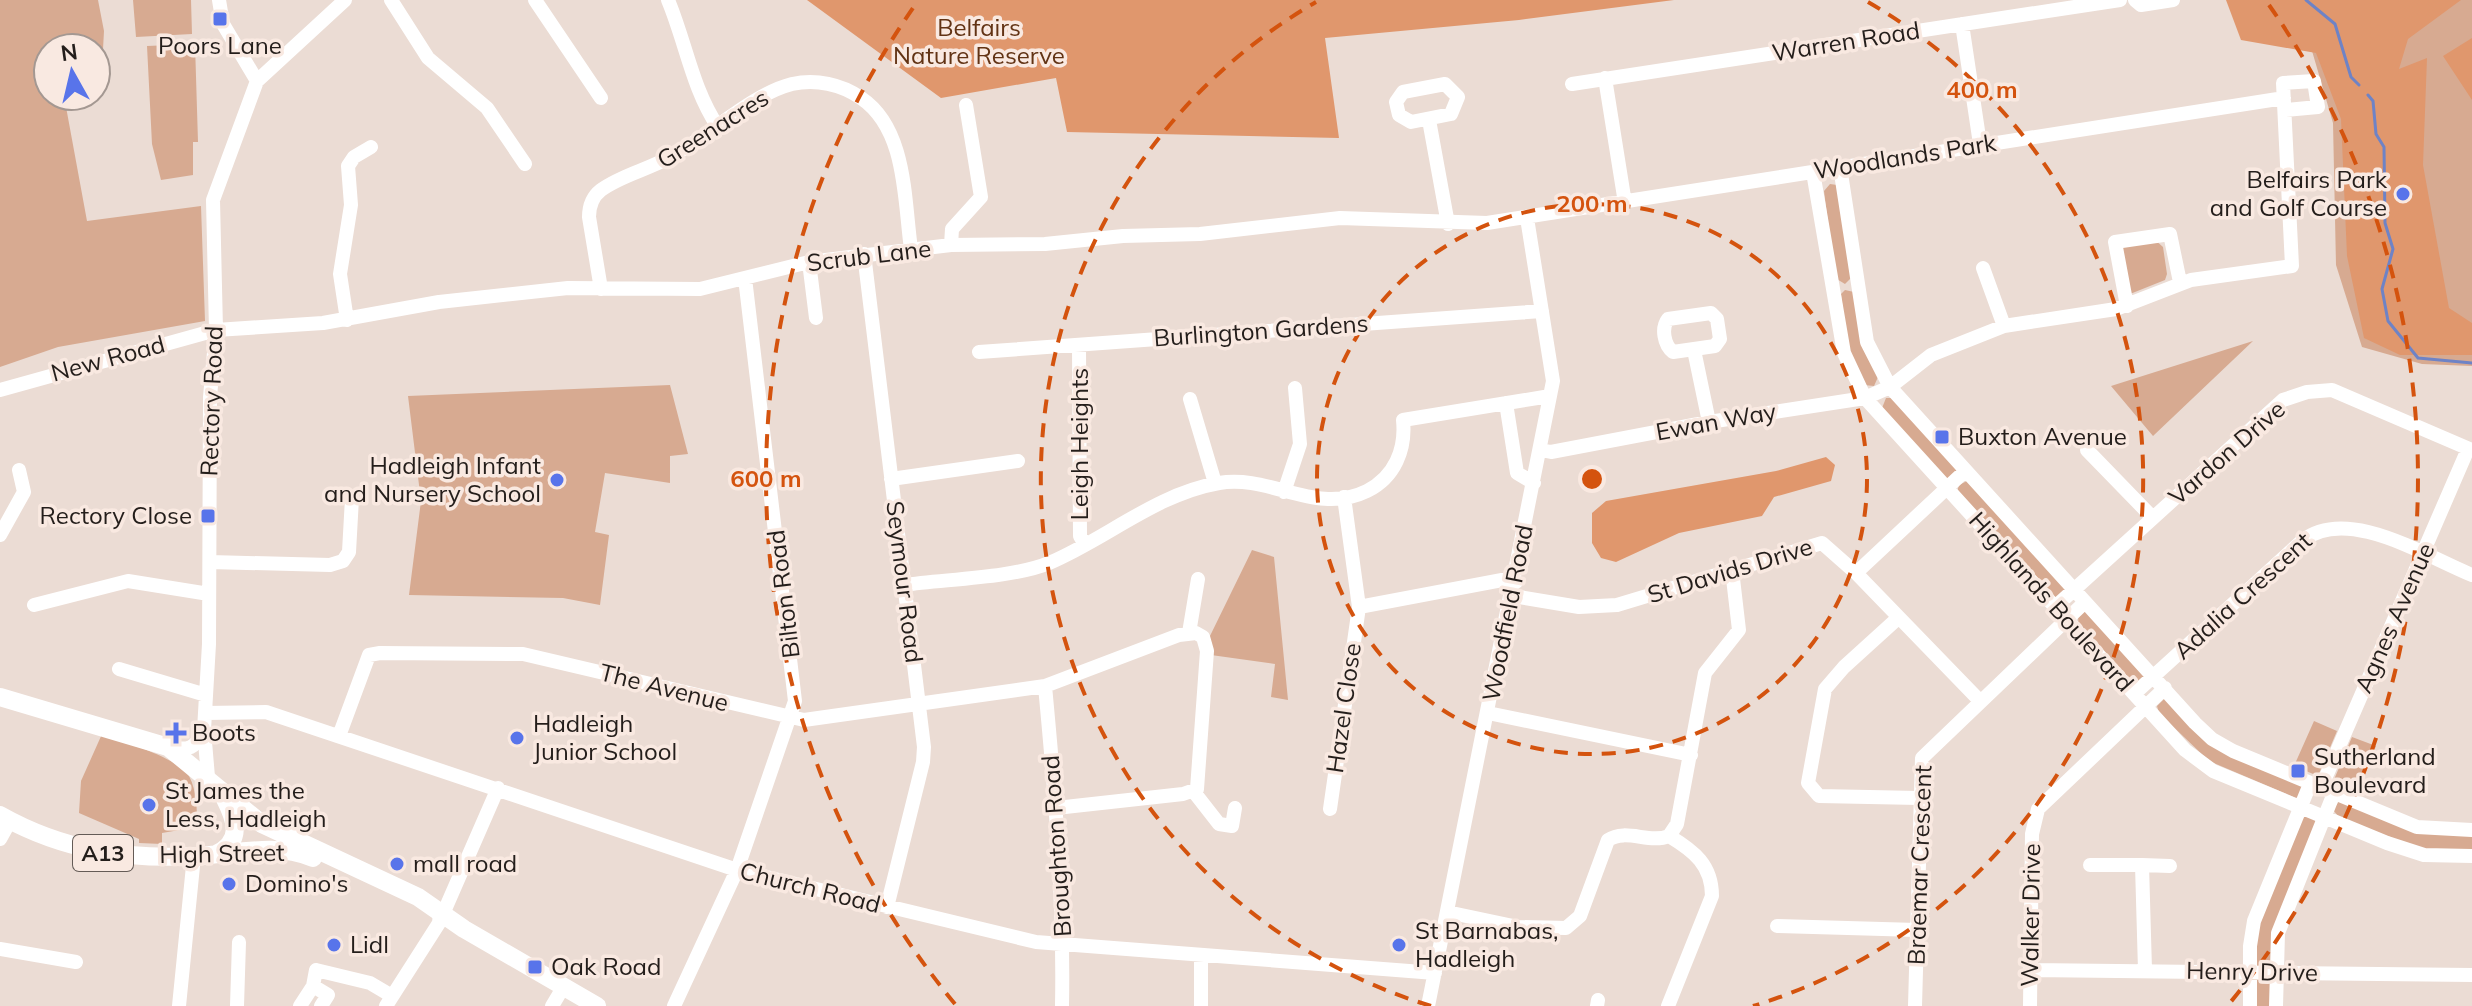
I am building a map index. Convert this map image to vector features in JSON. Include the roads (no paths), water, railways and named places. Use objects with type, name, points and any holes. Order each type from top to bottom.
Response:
[{"type":"main road","name":"A13","points":[[0,697],[168,747],[262,824],[418,897],[597,1006]]},
{"type":"main road","points":[[214,855],[229,847],[236,834],[234,817],[221,793]]},
{"type":"main road","name":"High Street","points":[[5,818],[46,838],[85,850],[144,856],[214,855],[260,850],[300,853],[442,913]]},
{"type":"main road","name":"A13","points":[[341,860],[344,867],[371,880],[372,885]]},
{"type":"street","points":[[219,0],[223,24],[257,81],[345,0]]},
{"type":"street","points":[[391,0],[428,58],[487,108],[525,164]]},
{"type":"street","points":[[535,0],[601,98]]},
{"type":"street","points":[[668,0],[681,29],[699,94],[718,127]]},
{"type":"street","name":"Warren Road","points":[[1572,84],[2073,4],[2120,0]]},
{"type":"street","points":[[2135,0],[2141,5],[2173,0]]},
{"type":"street","points":[[1962,24],[1980,144]]},
{"type":"street","points":[[1605,78],[1625,203]]},
{"type":"street","name":"Rectory Road","points":[[208,777],[204,730],[210,562],[210,397],[216,330],[213,200],[257,81]]},
{"type":"street","name":"Greenacres","points":[[601,289],[589,217],[595,196],[607,187],[671,157],[772,92],[791,84],[821,83],[850,91],[875,110],[892,136],[911,249]]},
{"type":"street","name":"Woodlands Park","points":[[1527,218],[1980,144],[2285,104],[2292,266],[2180,282]]},
{"type":"street","points":[[951,245],[952,229],[981,197],[966,105]]},
{"type":"street","points":[[1429,120],[1448,224]]},
{"type":"street","points":[[347,320],[340,274],[351,205],[348,166],[354,157],[371,147]]},
{"type":"street","name":"Highlands Boulevard","points":[[1840,167],[1867,342],[1890,387],[2212,739],[2423,829],[2472,830]]},
{"type":"street","name":"Highlands Boulevard","points":[[1813,172],[1844,353],[1865,398],[2185,750],[2213,771],[2415,853],[2472,856]]},
{"type":"street","name":"Scrub Lane","points":[[216,330],[347,320],[439,302],[568,288],[700,289],[809,262],[951,245],[1045,244],[1123,236],[1200,234],[1340,218],[1394,217],[1448,224],[1527,218]]},
{"type":"street","name":"Woodfield Road","points":[[1428,1006],[1514,589],[1553,381],[1527,218]]},
{"type":"street","points":[[1890,387],[1931,355],[2004,326],[2127,306],[2180,282],[2170,234],[2115,242],[2127,306]]},
{"type":"street","name":"Seymour Road","points":[[864,254],[919,703],[923,762],[887,907]]},
{"type":"street","points":[[809,262],[821,297],[816,318]]},
{"type":"street","points":[[1983,268],[2004,326]]},
{"type":"street","name":"Bilton Road","points":[[674,1006],[737,870],[790,719],[794,686],[745,278]]},
{"type":"street","points":[[1833,289],[1859,285]]},
{"type":"street","name":"Burlington Gardens","points":[[979,352],[1542,311]]},
{"type":"street","name":"New Road","points":[[0,390],[216,330]]},
{"type":"street","name":"Leigh Heights","points":[[1079,345],[1080,536],[1084,543]]},
{"type":"street","points":[[1694,350],[1709,422]]},
{"type":"street","name":"Ewan Way","points":[[1541,450],[1551,452],[1709,422],[1865,398],[1890,387]]},
{"type":"street","points":[[1284,492],[1300,444],[1295,388]]},
{"type":"street","name":"Vardon Drive","points":[[2055,607],[2080,596],[2153,518],[2283,400],[2307,392],[2332,390],[2470,449]]},
{"type":"street","points":[[904,585],[1037,567],[1139,513],[1215,483],[1248,480],[1317,499],[1344,497],[1371,489],[1391,471],[1403,447],[1403,420],[1550,396]]},
{"type":"street","points":[[1190,399],[1215,483]]},
{"type":"street","points":[[1506,403],[1517,473],[1534,483]]},
{"type":"street","name":"Agnes Avenue","points":[[2322,788],[2470,449]]},
{"type":"street","points":[[2087,450],[2153,518]]},
{"type":"street","points":[[891,479],[1018,461]]},
{"type":"street","points":[[0,535],[24,492],[19,470]]},
{"type":"street","points":[[1856,573],[1965,471]]},
{"type":"street","name":"Hazel Close","points":[[1330,809],[1359,607],[1344,497]]},
{"type":"street","points":[[210,562],[330,565],[343,561],[349,552],[352,498]]},
{"type":"street","name":"Adalia Crescent","points":[[2134,694],[2317,530],[2331,526],[2360,529],[2472,575]]},
{"type":"street","name":"St Davids Drive","points":[[1359,607],[1502,580],[1514,589],[1601,608],[1817,543],[1830,547],[1980,701]]},
{"type":"street","points":[[1447,912],[1518,927],[1566,928],[1580,916],[1608,840],[1618,834],[1655,839],[1669,836],[1676,828],[1705,673],[1739,630],[1732,570]]},
{"type":"street","points":[[1198,579],[1189,633],[1203,637],[1207,651],[1194,792],[1219,824],[1232,826],[1235,808]]},
{"type":"street","points":[[34,605],[128,581],[209,594]]},
{"type":"street","name":"Braemar Crescent","points":[[1915,1006],[1920,765],[1926,751],[2066,619],[2080,596]]},
{"type":"street","points":[[1898,618],[1844,667],[1825,689],[1808,783],[1819,796],[1919,798]]},
{"type":"street","name":"The Avenue","points":[[339,736],[369,655],[380,653],[523,654],[790,719],[1045,686],[1189,633]]},
{"type":"street","points":[[119,669],[206,695]]},
{"type":"street","name":"Broughton Road","points":[[1045,686],[1056,808],[1063,947],[1062,1006]]},
{"type":"street","name":"Walker Drive","points":[[2030,1006],[2032,834],[2038,809],[2165,688]]},
{"type":"street","name":"Church Road","points":[[205,713],[266,712],[737,870],[1063,947],[1435,973]]},
{"type":"street","points":[[1488,713],[1691,755]]},
{"type":"street","points":[[168,747],[184,750],[196,746],[204,730]]},
{"type":"street","points":[[300,1006],[313,986],[316,970],[370,983],[389,1001],[439,923],[498,788]]},
{"type":"street","points":[[2250,1006],[2254,921],[2300,808],[2322,788]]},
{"type":"street","points":[[2276,1006],[2281,926],[2324,818],[2322,788]]},
{"type":"street","points":[[1056,808],[1194,792]]},
{"type":"street","points":[[0,839],[5,818]]},
{"type":"street","points":[[1668,1006],[1712,896],[1711,880],[1701,860],[1669,836]]},
{"type":"street","points":[[179,1006],[194,856]]},
{"type":"street","points":[[2090,865],[2170,866]]},
{"type":"street","points":[[2142,865],[2145,970]]},
{"type":"street","points":[[1777,926],[1917,930]]},
{"type":"street","points":[[237,1006],[239,942]]},
{"type":"street","points":[[0,949],[76,962]]},
{"type":"street","points":[[1201,957],[1201,1006]]},
{"type":"street","name":"Henry Drive","points":[[2032,970],[2472,975]]},
{"type":"street","points":[[313,986],[328,995],[321,1006]]},
{"type":"street","points":[[552,1006],[564,986]]},
{"type":"waterway","points":[[2306,0],[2335,24],[2351,77],[2359,85]]},
{"type":"waterway","points":[[2368,95],[2373,101],[2376,134],[2384,147],[2385,223],[2393,249],[2382,289],[2388,321],[2418,358],[2472,363]]},
{"type":"place","name":"Poors Lane","points":[[220,19]]},
{"type":"place","name":"Belfairs Park and Golf Course","points":[[2403,194]]},
{"type":"place","name":"Buxton Avenue","points":[[1942,437]]},
{"type":"place","name":"Hadleigh Infant and Nursery School","points":[[557,480]]},
{"type":"place","name":"Rectory Close","points":[[208,516]]},
{"type":"place","name":"Boots","points":[[176,733]]},
{"type":"place","name":"Hadleigh Junior School","points":[[517,738]]},
{"type":"place","name":"Sutherland Boulevard","points":[[2298,771]]},
{"type":"place","name":"St James the Less, Hadleigh","points":[[149,805]]},
{"type":"place","name":"mall road","points":[[397,864]]},
{"type":"place","name":"Domino's","points":[[229,884]]},
{"type":"place","name":"Lidl","points":[[334,945]]},
{"type":"place","name":"St Barnabas, Hadleigh","points":[[1399,945]]},
{"type":"place","name":"Oak Road","points":[[535,967]]},
{"type":"park label","name":"Belfairs Nature Reserve","points":[[979,42]]}]
